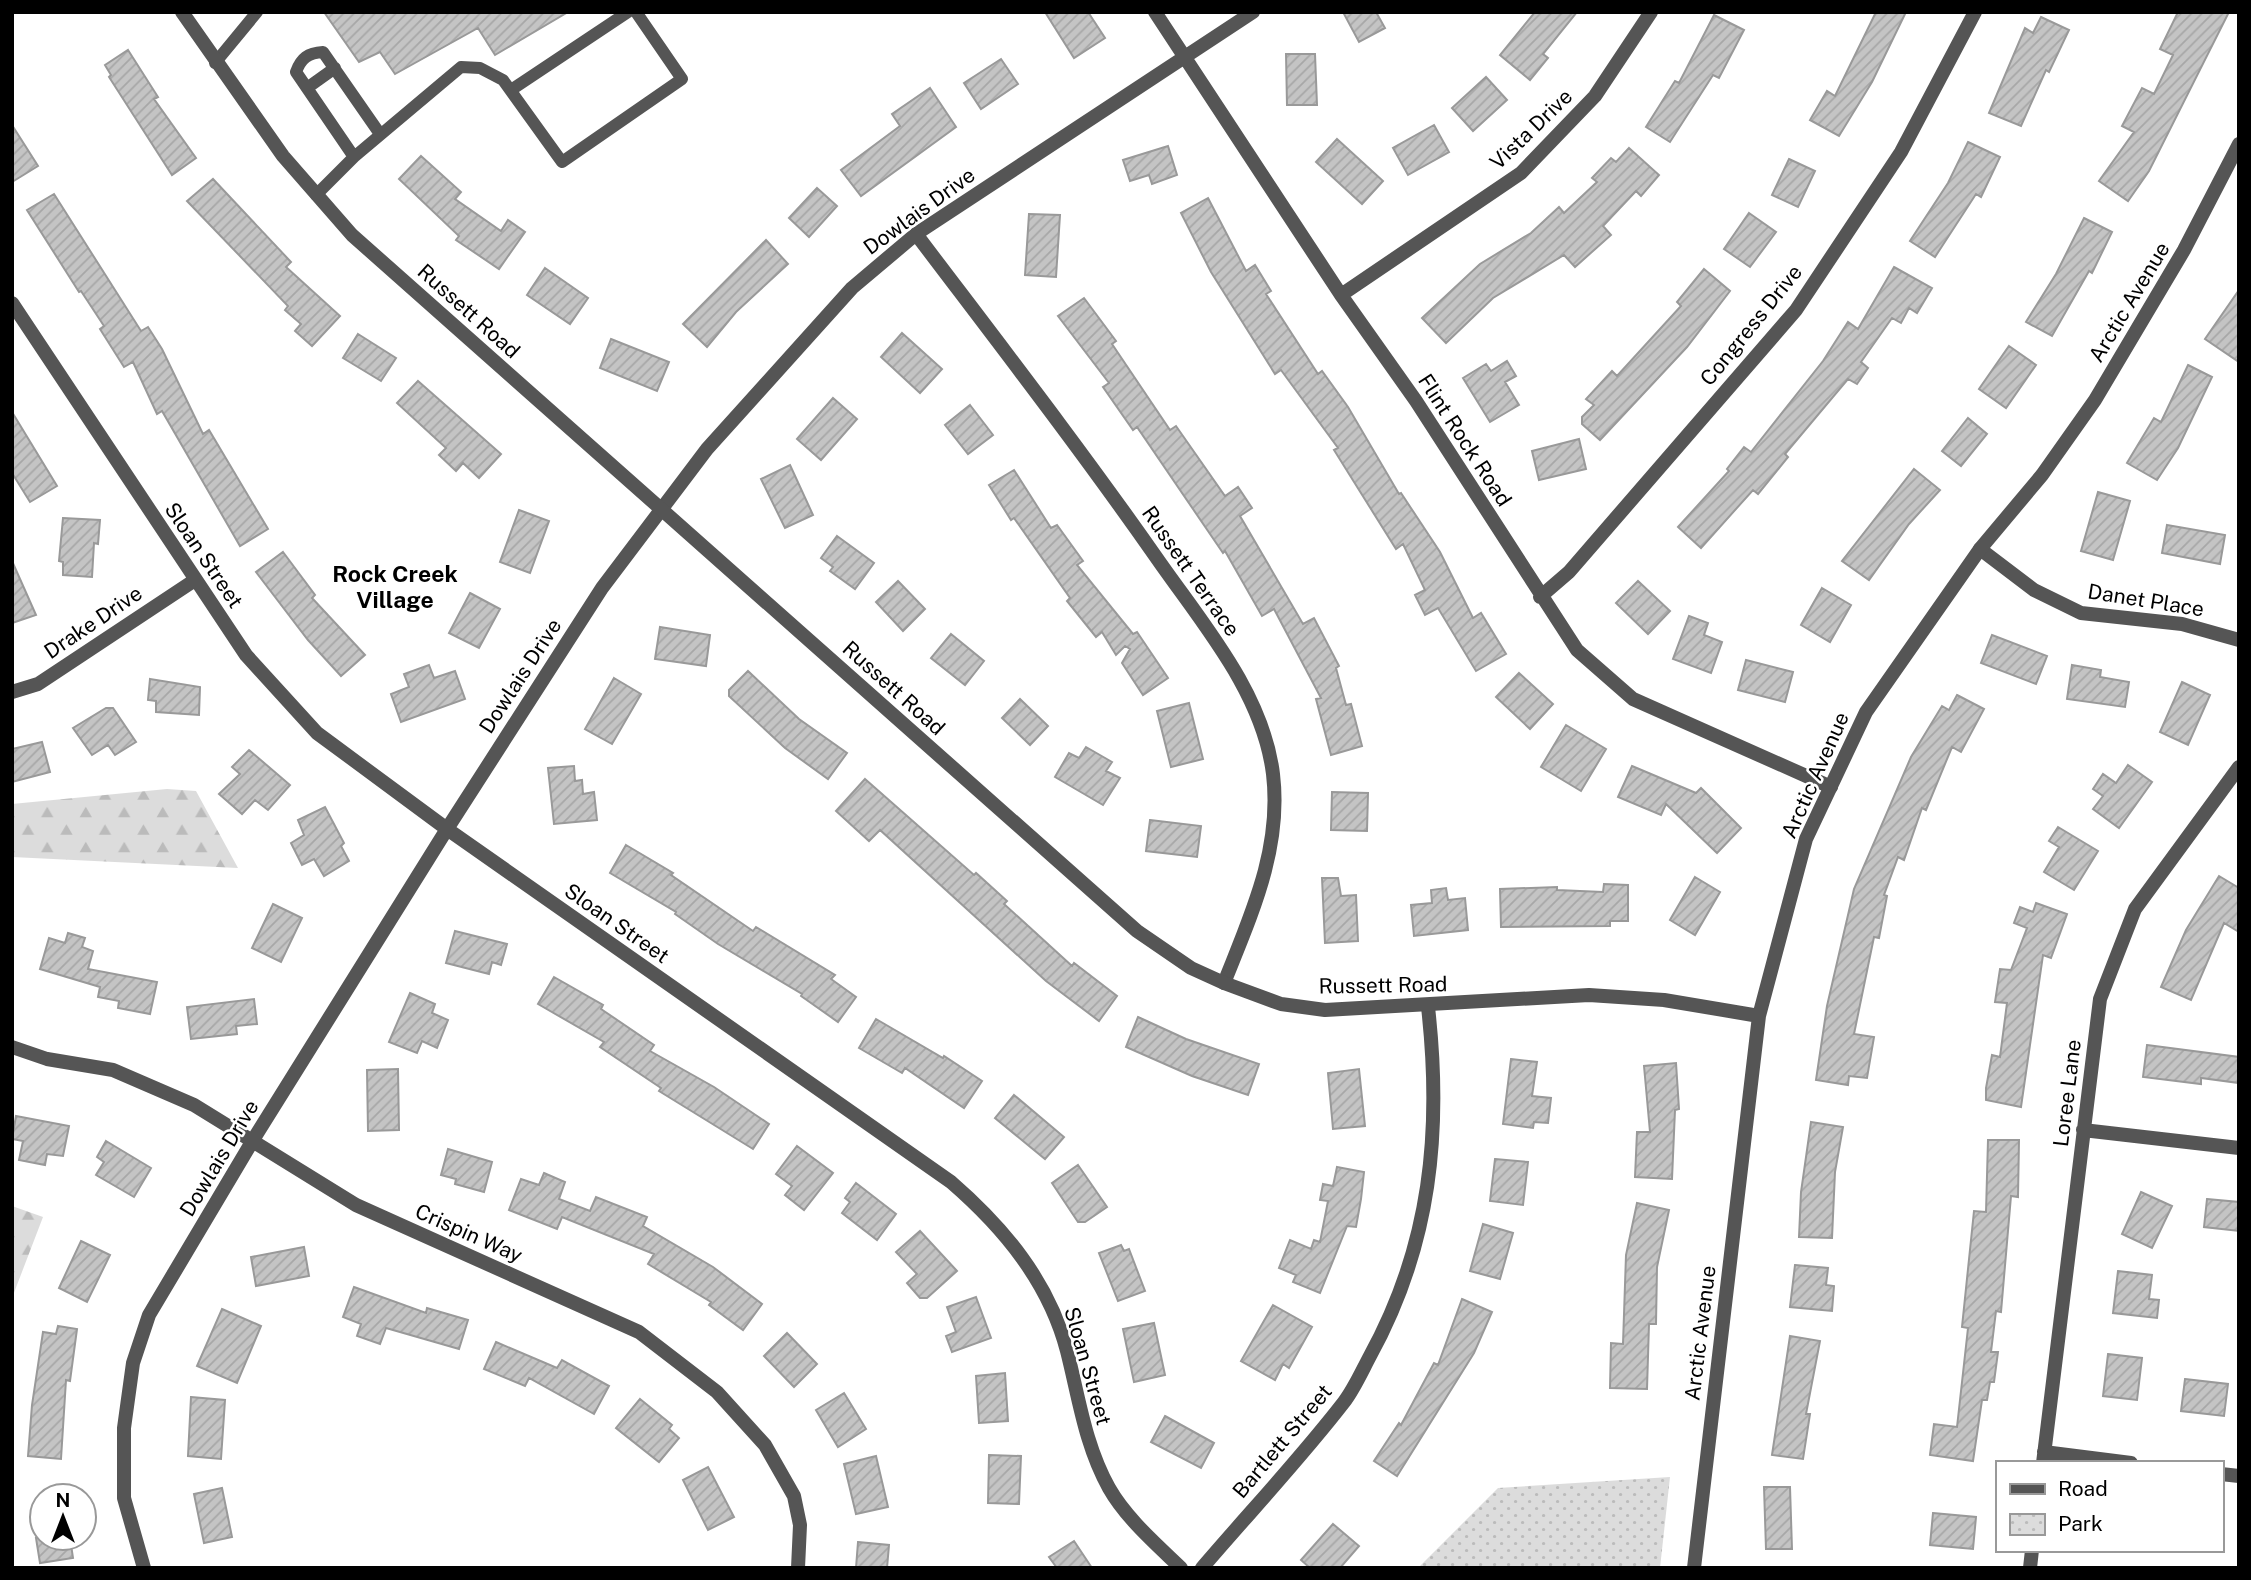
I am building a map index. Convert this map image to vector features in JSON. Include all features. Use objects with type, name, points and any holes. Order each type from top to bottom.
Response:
[{"type":"street","name":"Russett Road","points":[[182,12],[215,63],[283,156],[352,235],[1137,931],[1191,968],[1281,1004],[1325,1010],[1589,995],[1664,1000],[1759,1016]]},
{"type":"street","name":"Flint Rock Road","points":[[1155,12],[1341,295],[1416,401],[1540,597],[1577,650],[1633,699],[1831,787]]},
{"type":"street","name":"Dowlais Drive","points":[[144,1568],[124,1498],[124,1428],[133,1363],[149,1315],[253,1140],[447,829],[602,588],[707,449],[852,288],[916,234],[1253,12]]},
{"type":"street","name":"Vista Drive","points":[[1341,295],[1521,173],[1595,96],[1651,12]]},
{"type":"street","name":"Congress Drive","points":[[1540,597],[1569,572],[1796,310],[1901,152],[1975,12]]},
{"type":"street","name":"Arctic Avenue","points":[[1694,1568],[1759,1016],[1806,839],[1866,712],[1980,549],[2042,475],[2095,400],[2185,250],[2239,144]]},
{"type":"street","name":"Russett Terrace","points":[[916,234],[1087,459],[1230,663],[1257,714],[1273,773],[1273,842],[1259,896],[1224,982]]},
{"type":"street","name":"Sloan Street","points":[[12,303],[246,655],[317,733],[447,829],[951,1182],[986,1212],[1021,1253],[1054,1313],[1067,1350],[1085,1436],[1110,1490],[1147,1535],[1181,1568]]},
{"type":"street","name":"Danet Place","points":[[1980,549],[2034,590],[2081,613],[2182,624],[2239,640]]},
{"type":"street","name":"Drake Drive","points":[[12,692],[38,684],[195,580]]},
{"type":"street","name":"Loree Lane","points":[[2043,1457],[2100,999],[2135,909],[2239,767]]},
{"type":"street","name":"Bartlett Street","points":[[1202,1568],[1346,1400],[1393,1314],[1422,1224],[1434,1146],[1434,1061],[1428,1006]]},
{"type":"street","name":"Crispin Way","points":[[12,1047],[47,1059],[113,1070],[194,1105],[356,1205],[639,1332],[718,1392],[765,1445],[794,1496],[800,1525],[798,1568]]},
{"type":"street","points":[[2083,1130],[2239,1148]]},
{"type":"street","points":[[2043,1457],[2102,1461]]},
{"type":"lane","points":[[215,63],[257,12]]},
{"type":"lane","points":[[511,90],[628,12]]},
{"type":"lane","points":[[316,195],[380,134],[461,67],[480,68],[503,79],[562,162],[682,79],[636,12]]},
{"type":"lane","points":[[354,157],[296,72],[300,61],[312,53],[323,52],[380,134]]},
{"type":"lane","points":[[307,88],[335,68]]},
{"type":"green space","points":[[167,789],[196,791],[238,868],[12,857],[12,804]]},
{"type":"green space","points":[[12,1206],[43,1217],[12,1298]]},
{"type":"green space","points":[[1670,1477],[1660,1568],[1418,1568],[1498,1488]]},
{"type":"building","points":[[324,12],[568,12],[495,55],[478,28],[395,74],[380,52],[359,62]]},
{"type":"building","points":[[1045,12],[1088,12],[1105,38],[1074,58]]},
{"type":"building","points":[[1343,12],[1376,12],[1385,28],[1359,42]]},
{"type":"building","points":[[1535,12],[1577,12],[1543,54],[1548,58],[1530,80],[1500,55]]},
{"type":"building","points":[[1876,12],[1906,12],[1872,82],[1839,136],[1810,120],[1827,91],[1835,96]]},
{"type":"building","points":[[2178,12],[2229,12],[2149,171],[2128,201],[2099,181],[2134,132],[2122,126],[2142,88],[2154,94],[2173,55],[2160,49]]},
{"type":"building","points":[[1714,15],[1744,30],[1719,78],[1713,75],[1670,142],[1646,127],[1675,81],[1679,83]]},
{"type":"building","points":[[2041,17],[2069,30],[2049,72],[2046,70],[2021,126],[1989,113],[2025,28],[2033,33]]},
{"type":"building","points":[[128,50],[158,97],[154,99],[196,158],[172,175],[109,77],[111,75],[105,65]]},
{"type":"building","points":[[1286,54],[1315,54],[1317,105],[1287,105]]},
{"type":"building","points":[[1001,59],[1018,84],[981,109],[964,83]]},
{"type":"building","points":[[1486,77],[1507,100],[1473,131],[1452,108]]},
{"type":"building","points":[[930,88],[956,127],[861,196],[841,170],[900,126],[892,114]]},
{"type":"building","points":[[12,125],[38,166],[12,182]]},
{"type":"building","points":[[1434,125],[1449,152],[1408,175],[1393,148]]},
{"type":"building","points":[[1337,139],[1383,181],[1362,204],[1316,162]]},
{"type":"building","points":[[1968,142],[2000,157],[1981,197],[1976,194],[1935,257],[1910,241],[1948,183]]},
{"type":"building","points":[[1168,146],[1177,175],[1152,184],[1149,175],[1130,181],[1123,160]]},
{"type":"building","points":[[1629,148],[1659,175],[1641,196],[1636,191],[1603,226],[1611,235],[1575,267],[1564,255],[1493,298],[1446,343],[1422,318],[1480,264],[1531,233],[1559,207],[1564,213],[1597,182],[1592,178],[1611,158],[1616,162]]},
{"type":"building","points":[[421,156],[461,192],[455,199],[501,231],[508,220],[525,232],[499,269],[456,240],[459,236],[399,179]]},
{"type":"building","points":[[1789,159],[1815,171],[1798,207],[1772,195]]},
{"type":"building","points":[[213,179],[291,262],[286,267],[340,316],[312,346],[295,331],[301,324],[285,310],[288,306],[187,201]]},
{"type":"building","points":[[817,188],[837,206],[809,237],[789,218]]},
{"type":"building","points":[[54,194],[141,331],[148,327],[162,349],[203,434],[209,430],[268,529],[240,546],[162,411],[157,414],[133,362],[124,367],[100,329],[104,326],[27,210]]},
{"type":"building","points":[[1208,198],[1246,271],[1255,265],[1271,291],[1266,294],[1318,374],[1322,371],[1348,407],[1399,494],[1401,493],[1440,552],[1473,618],[1481,613],[1506,654],[1476,671],[1438,608],[1425,615],[1415,595],[1425,590],[1403,544],[1396,549],[1334,450],[1338,448],[1281,370],[1275,374],[1211,272],[1181,213]]},
{"type":"building","points":[[1749,213],[1776,232],[1750,267],[1724,249]]},
{"type":"building","points":[[1029,214],[1060,215],[1056,277],[1025,275]]},
{"type":"building","points":[[2084,218],[2112,232],[2092,273],[2089,271],[2052,336],[2026,322],[2056,274]]},
{"type":"building","points":[[766,240],[788,264],[736,312],[707,347],[683,324]]},
{"type":"building","points":[[1894,267],[1932,288],[1917,313],[1909,308],[1901,323],[1892,318],[1861,362],[1868,368],[1857,384],[1848,379],[1785,454],[1788,457],[1758,494],[1753,490],[1701,548],[1678,527],[1729,471],[1727,469],[1744,447],[1751,452],[1823,361],[1848,322],[1858,329]]},
{"type":"building","points":[[545,268],[588,298],[570,324],[527,295]]},
{"type":"building","points":[[1704,269],[1730,291],[1687,347],[1600,440],[1582,424],[1582,417],[1594,405],[1586,399],[1612,371],[1617,376],[1681,306],[1677,302]]},
{"type":"building","points":[[2239,290],[2239,362],[2205,339]]},
{"type":"building","points":[[1084,298],[1116,341],[1112,344],[1170,430],[1176,426],[1225,496],[1238,487],[1252,508],[1240,516],[1303,624],[1314,618],[1339,666],[1336,668],[1346,705],[1351,704],[1362,746],[1331,755],[1316,699],[1321,698],[1274,609],[1262,616],[1225,551],[1223,553],[1137,427],[1133,430],[1103,387],[1109,383],[1058,316]]},
{"type":"building","points":[[902,333],[942,369],[920,393],[881,357]]},
{"type":"building","points":[[358,334],[396,358],[381,381],[343,358]]},
{"type":"building","points":[[611,339],[669,362],[657,391],[600,368]]},
{"type":"building","points":[[2009,346],[2036,365],[2006,408],[1979,389]]},
{"type":"building","points":[[1507,361],[1516,376],[1505,382],[1519,405],[1490,422],[1463,378],[1486,364],[1491,371]]},
{"type":"building","points":[[2188,365],[2212,377],[2178,448],[2157,480],[2127,463],[2154,418],[2161,422]]},
{"type":"building","points":[[418,381],[501,454],[479,478],[463,463],[456,471],[439,455],[446,448],[397,403]]},
{"type":"building","points":[[833,398],[857,419],[821,460],[797,439]]},
{"type":"building","points":[[970,405],[993,435],[968,454],[945,425]]},
{"type":"building","points":[[12,412],[57,486],[30,502],[12,473]]},
{"type":"building","points":[[1968,418],[1987,434],[1961,466],[1942,451]]},
{"type":"building","points":[[1579,439],[1586,469],[1539,480],[1532,451]]},
{"type":"building","points":[[790,465],[813,515],[785,528],[761,479]]},
{"type":"building","points":[[1914,469],[1940,490],[1909,524],[1869,580],[1842,561]]},
{"type":"building","points":[[1014,470],[1051,528],[1057,525],[1083,561],[1077,565],[1133,634],[1137,632],[1168,678],[1143,695],[1122,663],[1130,649],[1125,646],[1116,655],[1102,632],[1096,637],[1067,601],[1070,598],[1014,518],[1011,520],[989,485]]},
{"type":"building","points":[[2098,492],[2130,501],[2113,560],[2081,551]]},
{"type":"building","points":[[519,510],[549,521],[530,573],[500,562]]},
{"type":"building","points":[[63,518],[100,520],[98,544],[94,543],[92,577],[63,575],[63,562],[59,561]]},
{"type":"building","points":[[2167,525],[2225,535],[2220,564],[2162,553]]},
{"type":"building","points":[[837,536],[874,563],[855,589],[830,571],[833,567],[821,558]]},
{"type":"building","points":[[283,552],[315,595],[312,598],[365,655],[341,676],[308,640],[256,572]]},
{"type":"building","points":[[12,561],[36,615],[12,623]]},
{"type":"building","points":[[898,581],[925,609],[903,631],[876,602]]},
{"type":"building","points":[[1638,581],[1670,611],[1648,634],[1616,603]]},
{"type":"building","points":[[1822,588],[1851,605],[1830,642],[1801,625]]},
{"type":"building","points":[[470,593],[500,609],[479,648],[449,633]]},
{"type":"building","points":[[1689,616],[1708,623],[1704,635],[1722,642],[1711,673],[1673,659]]},
{"type":"building","points":[[660,627],[710,635],[706,666],[655,659]]},
{"type":"building","points":[[951,634],[984,661],[965,685],[931,658]]},
{"type":"building","points":[[1992,635],[2047,656],[2036,684],[1981,663]]},
{"type":"building","points":[[1746,660],[1793,672],[1785,702],[1738,690]]},
{"type":"building","points":[[429,665],[434,678],[455,671],[465,699],[401,722],[391,694],[409,687],[404,674]]},
{"type":"building","points":[[2072,665],[2101,670],[2100,677],[2129,682],[2125,707],[2067,699]]},
{"type":"building","points":[[748,671],[799,719],[847,753],[828,779],[785,748],[729,696],[729,690]]},
{"type":"building","points":[[1519,673],[1553,704],[1530,729],[1496,697]]},
{"type":"building","points":[[614,678],[641,694],[612,744],[585,729]]},
{"type":"building","points":[[150,679],[200,687],[199,715],[156,712],[156,701],[148,700]]},
{"type":"building","points":[[2182,682],[2210,695],[2188,745],[2160,732]]},
{"type":"building","points":[[1957,695],[1984,709],[1961,752],[1952,747],[1926,810],[1922,808],[1904,860],[1898,857],[1884,895],[1887,896],[1879,938],[1874,937],[1854,1034],[1874,1037],[1867,1078],[1849,1076],[1848,1085],[1816,1080],[1827,1006],[1854,889],[1911,757],[1942,706],[1949,710]]},
{"type":"building","points":[[1020,699],[1048,726],[1030,745],[1002,718]]},
{"type":"building","points":[[1189,703],[1203,759],[1171,767],[1157,711]]},
{"type":"building","points":[[106,708],[113,708],[136,742],[115,755],[108,745],[92,755],[73,728]]},
{"type":"building","points":[[1566,725],[1606,749],[1581,791],[1541,767]]},
{"type":"building","points":[[42,742],[50,772],[12,782],[12,749]]},
{"type":"building","points":[[1086,747],[1112,762],[1106,771],[1120,778],[1103,805],[1055,777],[1069,753],[1079,758]]},
{"type":"building","points":[[249,750],[290,785],[268,810],[255,800],[242,814],[219,794],[240,774],[232,767]]},
{"type":"building","points":[[2128,765],[2152,782],[2119,828],[2093,809],[2103,796],[2093,789],[2103,774],[2116,783]]},
{"type":"building","points":[[574,766],[575,781],[582,780],[583,794],[594,792],[597,820],[554,824],[548,768]]},
{"type":"building","points":[[1632,766],[1696,793],[1701,788],[1741,828],[1717,853],[1666,804],[1661,815],[1618,797]]},
{"type":"building","points":[[865,779],[1007,901],[1004,904],[1072,966],[1074,963],[1117,996],[1099,1021],[1046,981],[880,830],[869,841],[836,811]]},
{"type":"building","points":[[1332,792],[1368,793],[1367,831],[1331,830]]},
{"type":"building","points":[[325,807],[344,843],[341,846],[349,861],[324,876],[314,859],[302,865],[291,843],[304,835],[298,820]]},
{"type":"building","points":[[1150,820],[1201,826],[1197,857],[1146,851]]},
{"type":"building","points":[[2058,827],[2098,851],[2074,890],[2044,872],[2059,847],[2049,841]]},
{"type":"building","points":[[626,845],[673,873],[671,875],[753,931],[756,927],[835,975],[831,979],[856,997],[838,1022],[801,996],[802,994],[718,944],[675,914],[676,912],[610,873]]},
{"type":"building","points":[[2219,876],[2239,888],[2239,932],[2224,923],[2191,1000],[2161,987],[2186,930]]},
{"type":"building","points":[[1695,877],[1720,892],[1695,935],[1670,920]]},
{"type":"building","points":[[1322,878],[1338,878],[1341,896],[1356,895],[1358,941],[1325,943]]},
{"type":"building","points":[[1604,884],[1628,885],[1628,921],[1610,921],[1610,926],[1501,927],[1500,889],[1557,887],[1557,890],[1603,892]]},
{"type":"building","points":[[1446,888],[1448,900],[1465,898],[1468,930],[1414,936],[1411,905],[1432,903],[1431,890]]},
{"type":"building","points":[[2036,903],[2067,914],[2051,958],[2043,955],[2021,1107],[1986,1100],[1986,1088],[1992,1055],[2000,1057],[2007,1003],[1995,1002],[2000,969],[2011,970],[2027,928],[2014,923],[2020,907],[2033,912]]},
{"type":"building","points":[[273,904],[302,918],[281,962],[252,948]]},
{"type":"building","points":[[455,931],[507,944],[501,965],[492,962],[489,974],[446,963]]},
{"type":"building","points":[[68,933],[85,938],[82,947],[93,951],[88,969],[157,982],[150,1014],[118,1008],[119,1001],[98,997],[100,987],[40,969],[49,938],[65,943]]},
{"type":"building","points":[[554,977],[603,1005],[601,1009],[654,1045],[650,1051],[714,1087],[769,1124],[753,1149],[659,1091],[661,1088],[600,1047],[604,1042],[538,1004]]},
{"type":"building","points":[[410,993],[435,1004],[432,1013],[448,1020],[437,1048],[422,1041],[417,1053],[389,1042]]},
{"type":"building","points":[[254,999],[257,1024],[236,1026],[237,1034],[191,1039],[187,1007]]},
{"type":"building","points":[[1138,1017],[1186,1039],[1259,1064],[1248,1095],[1192,1076],[1126,1047]]},
{"type":"building","points":[[876,1019],[943,1058],[944,1056],[982,1081],[964,1108],[905,1068],[902,1073],[859,1048]]},
{"type":"building","points":[[2147,1045],[2239,1057],[2239,1083],[2201,1078],[2201,1084],[2143,1077]]},
{"type":"building","points":[[1511,1059],[1537,1062],[1532,1096],[1551,1098],[1548,1123],[1534,1122],[1533,1128],[1503,1124]]},
{"type":"building","points":[[1676,1063],[1679,1109],[1675,1110],[1672,1179],[1635,1177],[1637,1132],[1650,1132],[1644,1066]]},
{"type":"building","points":[[398,1069],[399,1130],[368,1131],[367,1070]]},
{"type":"building","points":[[1359,1069],[1365,1126],[1333,1129],[1328,1073]]},
{"type":"building","points":[[1014,1095],[1064,1137],[1045,1159],[995,1118]]},
{"type":"building","points":[[16,1116],[69,1126],[63,1156],[47,1154],[45,1165],[19,1160],[23,1141],[12,1139]]},
{"type":"building","points":[[1811,1122],[1843,1127],[1835,1172],[1832,1238],[1799,1237],[1801,1192]]},
{"type":"building","points":[[1988,1140],[2019,1140],[2018,1197],[2011,1196],[2001,1312],[1996,1311],[1991,1352],[1998,1352],[1994,1382],[1990,1382],[1987,1400],[1982,1400],[1973,1461],[1930,1455],[1934,1424],[1957,1427],[1968,1328],[1962,1327],[1974,1211],[1986,1212]]},
{"type":"building","points":[[106,1141],[151,1168],[134,1197],[96,1175],[104,1162],[97,1157]]},
{"type":"building","points":[[797,1146],[833,1173],[804,1210],[785,1195],[792,1186],[776,1174]]},
{"type":"building","points":[[448,1149],[492,1162],[484,1192],[455,1184],[456,1179],[441,1175]]},
{"type":"building","points":[[1495,1159],[1528,1162],[1523,1205],[1490,1201]]},
{"type":"building","points":[[1078,1165],[1107,1207],[1085,1222],[1078,1222],[1052,1183]]},
{"type":"building","points":[[1337,1167],[1364,1172],[1361,1199],[1356,1227],[1347,1226],[1320,1293],[1293,1282],[1296,1275],[1279,1268],[1290,1240],[1311,1249],[1314,1240],[1320,1242],[1328,1201],[1320,1200],[1323,1184],[1333,1186]]},
{"type":"building","points":[[544,1173],[565,1182],[559,1199],[590,1211],[596,1197],[647,1217],[643,1226],[713,1267],[762,1304],[743,1330],[709,1305],[711,1302],[648,1264],[654,1254],[562,1217],[557,1229],[509,1210],[521,1179],[539,1185]]},
{"type":"building","points":[[856,1183],[896,1214],[877,1240],[842,1213],[850,1202],[845,1198]]},
{"type":"building","points":[[2141,1192],[2172,1206],[2152,1248],[2122,1234]]},
{"type":"building","points":[[2207,1199],[2239,1202],[2239,1231],[2204,1227]]},
{"type":"building","points":[[1637,1203],[1669,1210],[1657,1267],[1656,1324],[1649,1324],[1647,1389],[1610,1388],[1611,1343],[1623,1344],[1626,1255]]},
{"type":"building","points":[[1483,1224],[1513,1233],[1500,1279],[1470,1271]]},
{"type":"building","points":[[920,1231],[957,1271],[927,1298],[920,1298],[907,1283],[917,1274],[896,1252]]},
{"type":"building","points":[[81,1241],[110,1255],[87,1302],[59,1288]]},
{"type":"building","points":[[1121,1245],[1124,1251],[1129,1249],[1145,1291],[1118,1301],[1099,1253]]},
{"type":"building","points":[[304,1247],[309,1276],[256,1286],[251,1257]]},
{"type":"building","points":[[1795,1265],[1828,1268],[1826,1285],[1834,1286],[1832,1311],[1790,1307]]},
{"type":"building","points":[[2118,1271],[2152,1275],[2149,1299],[2159,1300],[2157,1318],[2113,1313]]},
{"type":"building","points":[[354,1287],[426,1313],[427,1308],[468,1320],[459,1349],[386,1328],[380,1344],[357,1336],[361,1324],[343,1317]]},
{"type":"building","points":[[976,1297],[991,1338],[952,1352],[946,1336],[956,1332],[947,1307]]},
{"type":"building","points":[[1462,1299],[1492,1312],[1474,1353],[1397,1476],[1374,1461],[1399,1423],[1401,1425],[1434,1363],[1438,1365]]},
{"type":"building","points":[[1273,1305],[1312,1327],[1289,1368],[1283,1364],[1275,1380],[1241,1361]]},
{"type":"building","points":[[222,1309],[261,1326],[237,1383],[197,1366]]},
{"type":"building","points":[[1154,1323],[1165,1375],[1134,1382],[1123,1329]]},
{"type":"building","points":[[58,1326],[77,1329],[70,1381],[66,1380],[61,1459],[28,1456],[32,1405],[43,1332],[56,1334]]},
{"type":"building","points":[[787,1333],[817,1364],[794,1387],[764,1356]]},
{"type":"building","points":[[1790,1336],[1820,1341],[1806,1414],[1810,1414],[1803,1459],[1772,1455]]},
{"type":"building","points":[[496,1342],[557,1368],[562,1360],[609,1386],[594,1414],[529,1378],[525,1386],[484,1369]]},
{"type":"building","points":[[2108,1354],[2142,1358],[2137,1400],[2103,1396]]},
{"type":"building","points":[[1005,1373],[1008,1421],[979,1423],[976,1376]]},
{"type":"building","points":[[2185,1379],[2228,1384],[2224,1416],[2181,1411]]},
{"type":"building","points":[[844,1393],[866,1429],[838,1447],[816,1410]]},
{"type":"building","points":[[191,1397],[225,1400],[221,1459],[188,1456]]},
{"type":"building","points":[[640,1399],[672,1425],[669,1429],[679,1438],[659,1462],[616,1428]]},
{"type":"building","points":[[1165,1416],[1214,1443],[1201,1468],[1151,1442]]},
{"type":"building","points":[[989,1455],[1021,1456],[1019,1504],[988,1503]]},
{"type":"building","points":[[876,1456],[888,1507],[856,1514],[844,1464]]},
{"type":"building","points":[[708,1467],[734,1517],[708,1530],[683,1480]]},
{"type":"building","points":[[1764,1487],[1790,1487],[1792,1549],[1766,1549]]},
{"type":"building","points":[[222,1488],[232,1537],[204,1543],[194,1494]]},
{"type":"building","points":[[1933,1513],[1976,1517],[1973,1549],[1930,1545]]},
{"type":"building","points":[[1333,1524],[1359,1546],[1340,1568],[1310,1568],[1301,1560]]},
{"type":"building","points":[[1074,1541],[1092,1568],[1057,1568],[1049,1557]]},
{"type":"building","points":[[858,1542],[889,1545],[887,1568],[856,1568]]},
{"type":"building","points":[[38,1552],[72,1552],[73,1558],[40,1563]]},
{"type":"district","name":"Rock Creek Village","points":[[395,586]]}]
